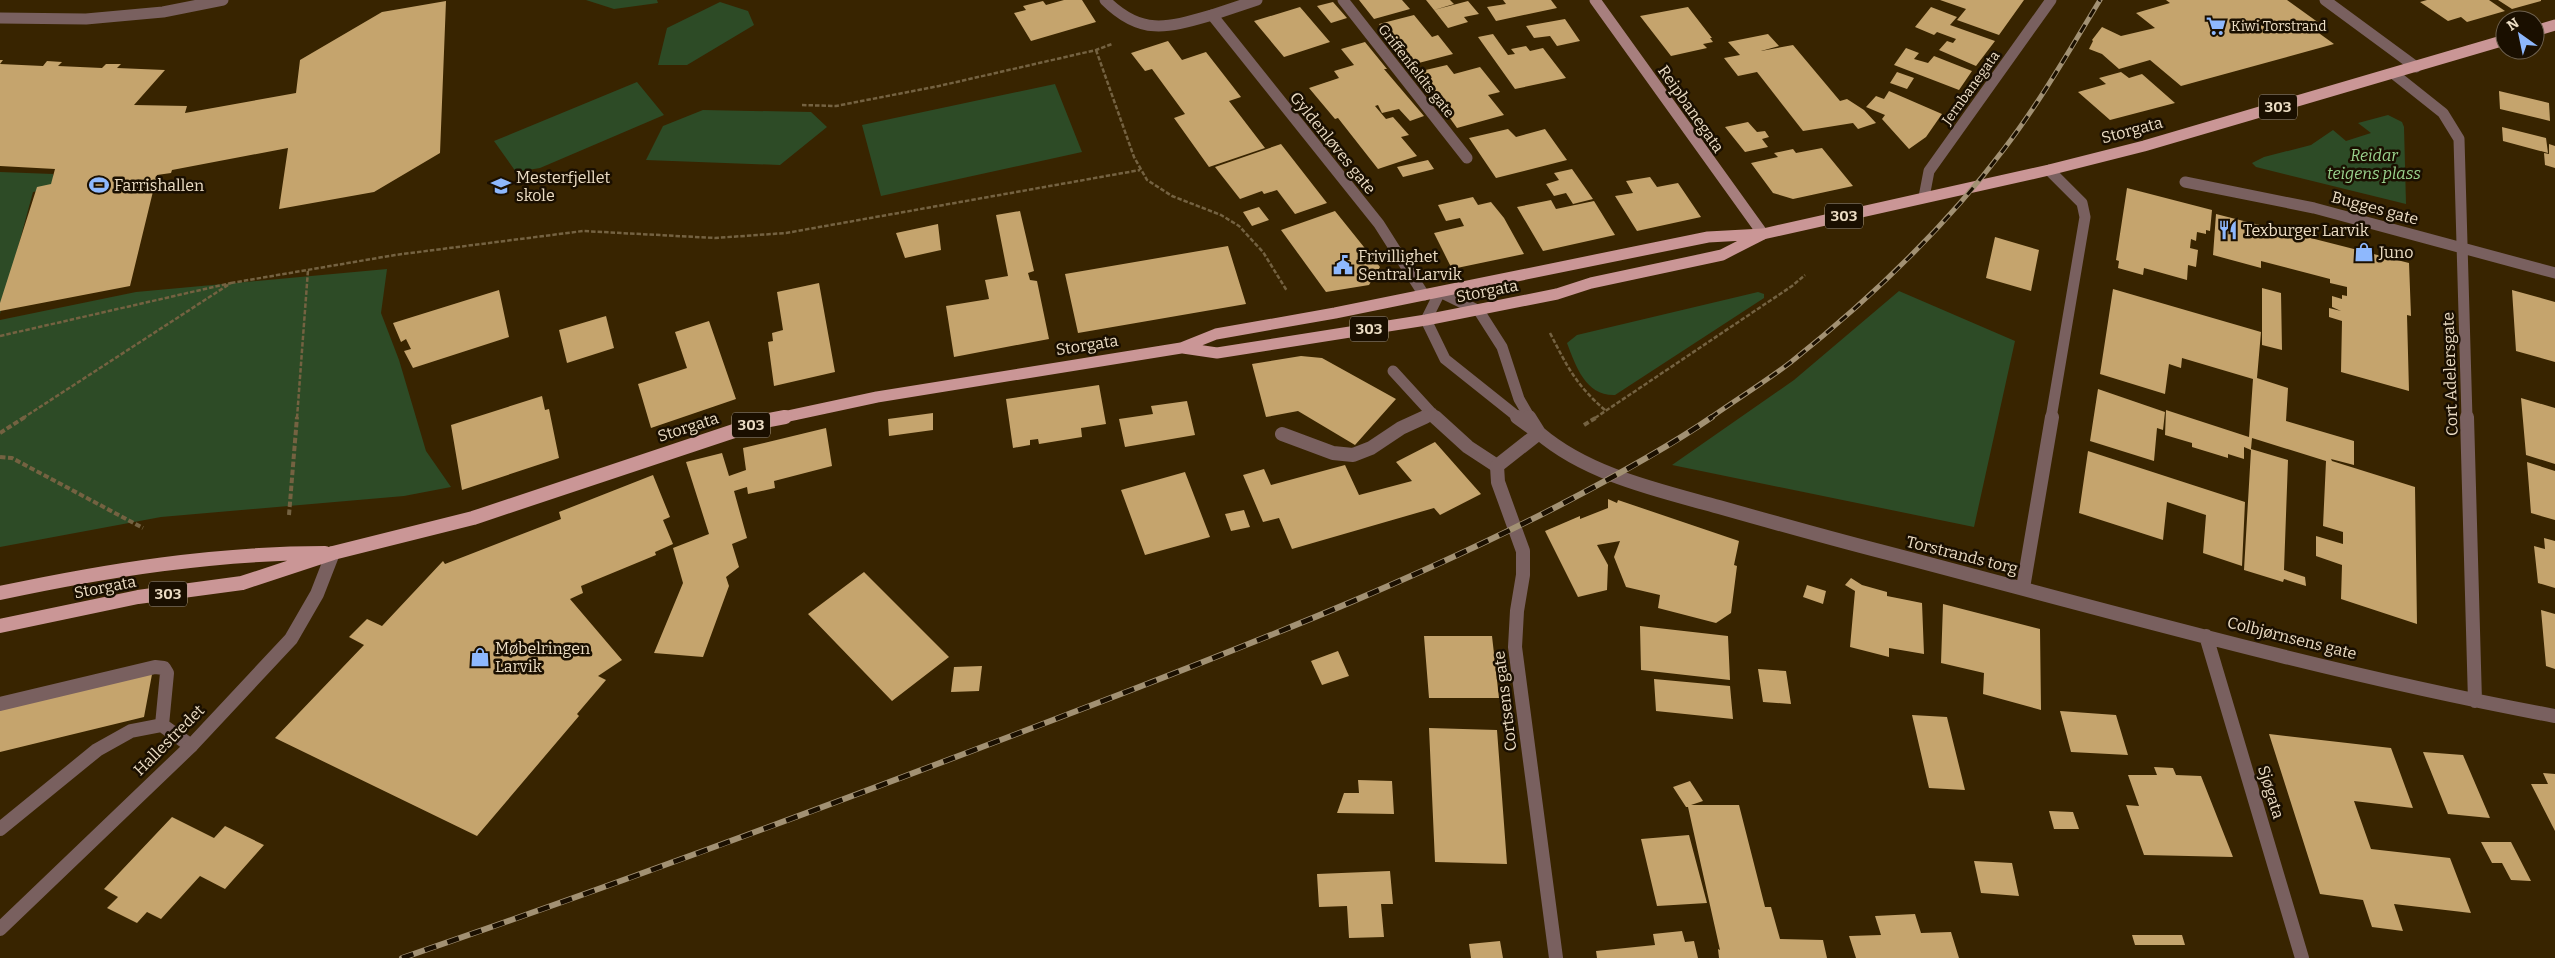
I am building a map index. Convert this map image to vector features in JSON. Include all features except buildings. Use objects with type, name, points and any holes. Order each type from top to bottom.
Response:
[{"type":"main road","name":"Reipbanegata","points":[[1595,0],[1763,234]]},
{"type":"main road","name":"Storgata","points":[[0,626],[138,598],[242,583],[333,553],[473,518],[764,421],[877,396],[1181,348],[1216,334],[1440,292],[1708,237],[1733,234],[1763,234],[2050,170],[2144,146],[2495,43]]},
{"type":"main road","name":"Storgata","points":[[1181,348],[1217,353],[1479,311],[1557,294],[1600,281],[1722,255],[1763,234]]},
{"type":"main road","name":"Storgata","points":[[0,593],[150,565],[272,552],[333,553]]},
{"type":"street","points":[[0,18],[96,18],[163,12],[223,0]]},
{"type":"street","points":[[1105,0],[1118,16],[1143,27],[1173,27],[1257,0]]},
{"type":"street","name":"Griffenfeldts gate","points":[[1343,0],[1467,158]]},
{"type":"street","name":"Jernbanegata","points":[[1924,197],[1929,171],[2051,0]]},
{"type":"street","points":[[2325,0],[2416,67]]},
{"type":"street","name":"Gyldenløves gate","points":[[1212,15],[1379,224],[1424,295]]},
{"type":"street","name":"Cort Adelersgate","points":[[2394,74],[2443,114],[2459,139],[2475,701]]},
{"type":"street","name":"Torstrands torg","points":[[1426,320],[1445,359],[1491,398],[1553,445],[1586,463],[1648,487],[1820,536],[2023,588],[2086,217],[2082,203],[2050,170]]},
{"type":"street","name":"Bugges gate","points":[[2185,182],[2314,208],[2555,273]]},
{"type":"street","points":[[1426,320],[1440,292],[1479,311]]},
{"type":"street","name":"Torstrands torg","points":[[1479,311],[1502,348],[1519,398],[1538,433]]},
{"type":"street","points":[[1394,371],[1432,413],[1476,455],[1497,466],[1538,433]]},
{"type":"street","points":[[1282,434],[1333,453],[1353,455],[1371,448],[1401,428],[1432,413]]},
{"type":"street","name":"Cortsens gate","points":[[1497,466],[1498,482],[1523,551],[1523,575],[1514,648],[1556,958]]},
{"type":"street","name":"Hallestredet","points":[[0,929],[191,746],[292,639],[317,594],[333,553]]},
{"type":"street","name":"Colbjørnsens gate","points":[[2023,588],[2206,636],[2475,701],[2555,716]]},
{"type":"street","name":"Sjøgata","points":[[2206,636],[2302,958]]},
{"type":"street","points":[[0,704],[155,667],[164,668],[167,673],[162,725]]},
{"type":"street","points":[[0,829],[97,750],[131,731],[162,725],[191,746]]},
{"type":"path","points":[[802,105],[836,106],[939,86],[1096,50],[1127,39],[1143,27]]},
{"type":"path","points":[[1096,50],[1123,123],[1134,160],[1140,170],[1153,186],[1231,221],[1252,239],[1268,259],[1290,295]]},
{"type":"path","points":[[0,336],[231,283],[395,255],[583,231],[715,238],[786,234],[1140,170]]},
{"type":"path","points":[[289,515],[308,270]]},
{"type":"path","points":[[1553,445],[1792,286],[1805,275]]},
{"type":"path","points":[[0,433],[231,283]]},
{"type":"path","points":[[1550,333],[1572,375],[1584,392],[1606,410]]},
{"type":"path","points":[[0,457],[12,458],[143,528]]},
{"type":"green space","points":[[586,0],[657,0],[658,3],[614,9]]},
{"type":"green space","points":[[720,2],[748,11],[754,25],[687,65],[658,65],[667,28]]},
{"type":"green space","points":[[637,82],[664,115],[540,168],[516,172],[494,141]]},
{"type":"green space","points":[[1055,84],[1082,152],[881,196],[862,125]]},
{"type":"green space","points":[[703,110],[811,112],[827,127],[780,165],[646,160],[663,126]]},
{"type":"green space","name":"Reidar teigens plass","points":[[2388,115],[2402,122],[2404,127],[2406,204],[2256,167],[2252,163],[2264,157],[2311,145],[2333,130],[2346,141],[2371,133],[2358,123]]},
{"type":"green space","points":[[0,172],[53,174],[53,188],[33,192],[0,314]]},
{"type":"green space","points":[[387,269],[381,313],[399,360],[426,451],[451,487],[404,496],[161,517],[0,547],[0,320],[136,292]]},
{"type":"green space","points":[[1899,291],[2015,341],[1974,527],[1672,465],[1794,380]]},
{"type":"green space","points":[[1758,292],[1764,294],[1764,298],[1615,395],[1597,391],[1589,385],[1578,370],[1567,343],[1577,335]]},
{"type":"railway","points":[[1710,418],[1791,362],[1849,314],[1931,235],[1981,179],[2030,113],[2100,0]]},
{"type":"railway","points":[[402,958],[680,860],[864,792],[1298,624],[1403,580],[1507,532],[1636,464],[1712,417]]},
{"type":"place","name":"Kiwi Torstrand","points":[[2216,26]]},
{"type":"place","name":"Farrishallen","points":[[99,185]]},
{"type":"place","name":"Mesterfjellet skole","points":[[501,186]]},
{"type":"place","name":"Texburger Larvik","points":[[2228,230]]},
{"type":"place","name":"Juno","points":[[2364,252]]},
{"type":"place","name":"Frivillighet Sentral Larvik","points":[[1343,265]]},
{"type":"place","name":"Møbelringen Larvik","points":[[480,657]]}]
